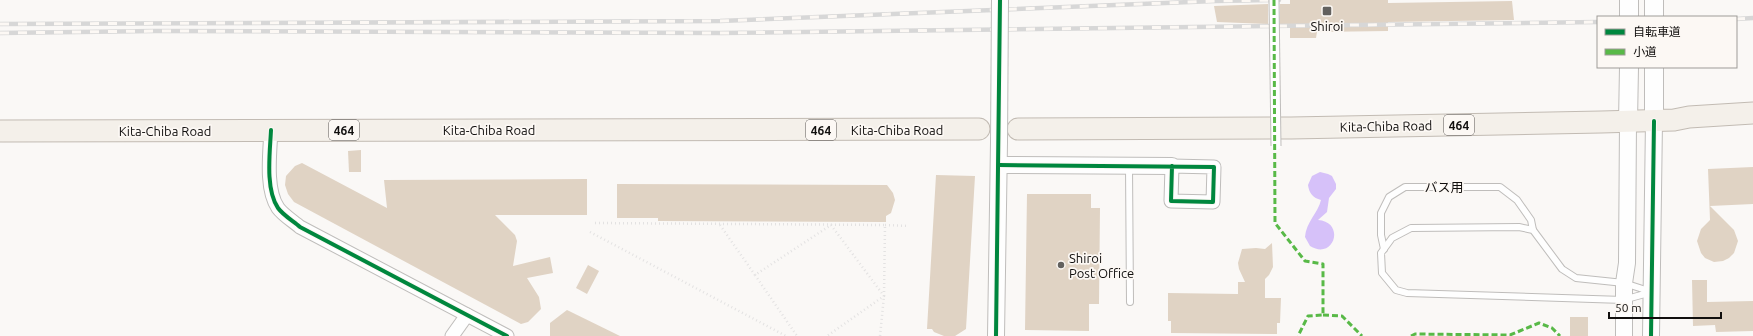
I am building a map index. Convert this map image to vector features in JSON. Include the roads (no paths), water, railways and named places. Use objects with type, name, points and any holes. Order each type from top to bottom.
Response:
[{"type":"highway","name":"Kita-Chiba Road","points":[[1018,129],[1291,128],[1654,115],[1674,120],[1689,116],[1753,113]]},
{"type":"highway","name":"Kita-Chiba Road","points":[[0,131],[979,129]]},
{"type":"main road","points":[[1629,0],[1629,16]]},
{"type":"main road","points":[[1654,0],[1654,16]]},
{"type":"main road","points":[[1628,116],[1629,68]]},
{"type":"main road","points":[[1654,68],[1654,115]]},
{"type":"street","points":[[996,336],[1000,0]]},
{"type":"street","points":[[1274,0],[1276,146]]},
{"type":"street","points":[[1651,336],[1654,115]]},
{"type":"street","points":[[1624,336],[1623,300],[1627,263],[1628,116]]},
{"type":"street","points":[[271,130],[270,164],[272,190],[278,208],[300,227],[507,336]]},
{"type":"street","points":[[999,165],[1172,166]]},
{"type":"street","points":[[452,336],[467,315]]},
{"type":"lane","points":[[1129,166],[1130,302]]},
{"type":"lane","name":"バス用","points":[[1405,187],[1500,187],[1517,200],[1531,220],[1533,230],[1562,268],[1576,278],[1624,282],[1652,292],[1623,300],[1408,293],[1396,290],[1382,273],[1381,253],[1384,248],[1381,235],[1381,214],[1389,197],[1405,187]]},
{"type":"lane","points":[[1384,248],[1392,238],[1411,228],[1518,227],[1533,230]]},
{"type":"railway","points":[[0,24],[720,21],[1215,1],[1279,0]]},
{"type":"railway","points":[[1737,19],[1753,18]]},
{"type":"railway","points":[[0,33],[155,31],[721,33],[1597,22]]},
{"type":"place","name":"Shiroi","points":[[1327,11]]},
{"type":"place","name":"Shiroi Post Office","points":[[1061,265]]}]
